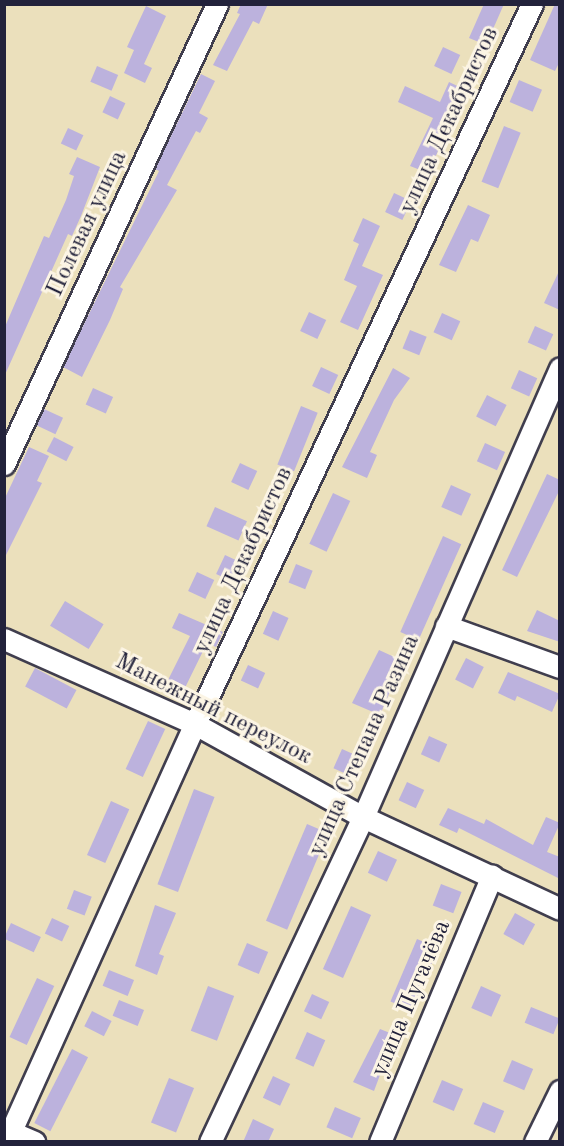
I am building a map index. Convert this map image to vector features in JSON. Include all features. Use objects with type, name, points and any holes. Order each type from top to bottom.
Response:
[{"type":"street","name":"Полевая улица","points":[[4,464],[217,4]]},
{"type":"street","name":"улица Декабристов","points":[[7,1134],[195,724],[532,4]]},
{"type":"street","name":"улица Степана Разина","points":[[210,1142],[363,817],[560,368]]},
{"type":"street","points":[[446,626],[560,667]]},
{"type":"street","name":"Манежный переулок","points":[[4,639],[195,724],[363,817],[560,909]]},
{"type":"street","name":"улица Пугачёва","points":[[380,1142],[492,876]]},
{"type":"street","points":[[535,1142],[560,1091]]},
{"type":"street","points":[[7,1134],[34,1142]]},
{"type":"building","points":[[241,4],[268,4],[259,24],[253,21],[227,71],[213,65],[240,14],[237,13]]},
{"type":"building","points":[[484,4],[504,4],[486,45],[469,38]]},
{"type":"building","points":[[555,4],[560,4],[560,61],[555,71],[530,60]]},
{"type":"building","points":[[146,6],[166,16],[144,64],[152,68],[145,83],[124,73],[134,50],[127,47]]},
{"type":"building","points":[[443,47],[460,55],[451,74],[434,66]]},
{"type":"building","points":[[97,66],[118,75],[112,91],[90,82]]},
{"type":"building","points":[[201,74],[215,81],[199,113],[208,118],[200,133],[196,131],[167,185],[177,190],[120,287],[123,289],[110,320],[82,377],[63,367],[159,171],[155,169]]},
{"type":"building","points":[[519,80],[542,90],[533,112],[510,102]]},
{"type":"building","points":[[449,82],[466,90],[428,173],[410,166],[433,118],[398,102],[405,86],[440,102]]},
{"type":"building","points":[[110,96],[125,103],[118,119],[102,112]]},
{"type":"building","points":[[504,126],[521,133],[498,188],[482,182]]},
{"type":"building","points":[[68,128],[83,135],[76,151],[61,143]]},
{"type":"building","points":[[77,157],[100,167],[72,236],[68,234],[4,377],[4,329],[44,236],[49,238],[66,200],[74,176],[69,174]]},
{"type":"building","points":[[394,193],[411,201],[402,220],[385,212]]},
{"type":"building","points":[[468,205],[490,215],[478,242],[471,239],[456,272],[439,265]]},
{"type":"building","points":[[363,218],[380,226],[362,266],[383,275],[358,330],[340,322],[357,286],[344,280],[359,244],[353,241]]},
{"type":"building","points":[[560,269],[560,310],[544,303]]},
{"type":"building","points":[[309,312],[326,320],[317,339],[300,331]]},
{"type":"building","points":[[442,313],[460,321],[452,340],[433,332]]},
{"type":"building","points":[[535,326],[553,334],[546,351],[528,342]]},
{"type":"building","points":[[410,330],[427,337],[419,355],[403,349]]},
{"type":"building","points":[[321,367],[338,375],[329,394],[312,386]]},
{"type":"building","points":[[393,368],[410,378],[394,400],[370,452],[377,455],[367,478],[342,467]]},
{"type":"building","points":[[519,370],[537,378],[529,396],[511,388]]},
{"type":"building","points":[[93,388],[113,397],[106,413],[86,404]]},
{"type":"building","points":[[487,395],[507,405],[496,426],[476,416]]},
{"type":"building","points":[[301,406],[318,413],[294,471],[277,464]]},
{"type":"building","points":[[44,409],[63,418],[55,434],[36,425]]},
{"type":"building","points":[[54,437],[74,447],[66,461],[47,451]]},
{"type":"building","points":[[485,443],[505,452],[497,470],[477,461]]},
{"type":"building","points":[[29,447],[49,456],[37,481],[42,483],[4,559],[4,500]]},
{"type":"building","points":[[240,463],[257,471],[248,490],[231,482]]},
{"type":"building","points":[[547,474],[560,480],[560,489],[517,577],[502,570]]},
{"type":"building","points":[[451,485],[471,494],[461,516],[441,507]]},
{"type":"building","points":[[333,493],[350,501],[327,552],[309,544]]},
{"type":"building","points":[[215,507],[247,521],[238,540],[206,526]]},
{"type":"building","points":[[443,536],[461,544],[419,640],[400,632]]},
{"type":"building","points":[[225,555],[242,563],[233,582],[216,574]]},
{"type":"building","points":[[296,564],[313,571],[305,589],[289,583]]},
{"type":"building","points":[[197,572],[214,580],[205,599],[188,591]]},
{"type":"building","points":[[65,601],[104,624],[89,649],[50,626]]},
{"type":"building","points":[[537,610],[560,621],[560,642],[527,631]]},
{"type":"building","points":[[273,611],[289,618],[278,641],[263,634]]},
{"type":"building","points":[[179,613],[223,632],[216,647],[207,643],[180,698],[163,690],[190,636],[172,628]]},
{"type":"building","points":[[379,650],[403,661],[380,715],[352,703]]},
{"type":"building","points":[[466,658],[484,667],[473,688],[455,679]]},
{"type":"building","points":[[248,665],[265,673],[258,688],[241,680]]},
{"type":"building","points":[[35,668],[76,690],[67,709],[25,687]]},
{"type":"building","points":[[508,672],[560,694],[552,712],[517,696],[515,701],[498,693]]},
{"type":"building","points":[[148,721],[165,729],[143,777],[126,769]]},
{"type":"building","points":[[429,736],[447,744],[439,762],[421,754]]},
{"type":"building","points":[[342,749],[362,758],[354,777],[333,768]]},
{"type":"building","points":[[407,782],[424,790],[416,808],[399,800]]},
{"type":"building","points":[[194,789],[215,797],[178,892],[157,884]]},
{"type":"building","points":[[111,801],[129,809],[105,863],[87,855]]},
{"type":"building","points":[[448,808],[484,824],[486,819],[533,845],[546,817],[560,823],[547,852],[560,857],[560,879],[459,828],[457,833],[439,825]]},
{"type":"building","points":[[307,824],[328,833],[287,930],[266,921]]},
{"type":"building","points":[[378,851],[397,860],[387,882],[368,873]]},
{"type":"building","points":[[441,884],[462,892],[453,913],[433,905]]},
{"type":"building","points":[[74,890],[92,897],[85,915],[67,909]]},
{"type":"building","points":[[155,905],[176,913],[159,954],[164,956],[157,975],[135,966]]},
{"type":"building","points":[[351,906],[371,915],[343,978],[323,969]]},
{"type":"building","points":[[515,913],[535,924],[523,945],[503,934]]},
{"type":"building","points":[[52,918],[69,926],[62,941],[45,933]]},
{"type":"building","points":[[11,923],[41,937],[34,952],[4,938]]},
{"type":"building","points":[[417,939],[438,948],[412,1011],[390,1002]]},
{"type":"building","points":[[247,943],[268,952],[259,974],[238,965]]},
{"type":"building","points":[[109,970],[134,980],[128,996],[103,986]]},
{"type":"building","points":[[37,978],[54,986],[27,1045],[10,1037]]},
{"type":"building","points":[[208,986],[234,996],[217,1041],[191,1031]]},
{"type":"building","points":[[481,986],[501,995],[491,1017],[471,1008]]},
{"type":"building","points":[[312,994],[329,1002],[321,1019],[304,1011]]},
{"type":"building","points":[[119,1000],[144,1010],[138,1026],[113,1016]]},
{"type":"building","points":[[531,1007],[560,1019],[553,1034],[525,1023]]},
{"type":"building","points":[[92,1011],[112,1021],[104,1036],[84,1026]]},
{"type":"building","points":[[380,1029],[395,1035],[374,1091],[353,1082]]},
{"type":"building","points":[[307,1032],[325,1040],[313,1067],[295,1058]]},
{"type":"building","points":[[72,1049],[88,1057],[50,1131],[34,1123]]},
{"type":"building","points":[[512,1060],[533,1069],[524,1090],[503,1081]]},
{"type":"building","points":[[273,1076],[290,1084],[280,1106],[263,1098]]},
{"type":"building","points":[[169,1078],[194,1088],[176,1133],[151,1123]]},
{"type":"building","points":[[442,1080],[463,1089],[454,1111],[433,1102]]},
{"type":"building","points":[[483,1102],[504,1111],[495,1133],[474,1124]]},
{"type":"building","points":[[335,1107],[361,1118],[352,1138],[326,1127]]},
{"type":"building","points":[[253,1119],[274,1129],[268,1142],[243,1142]]}]
